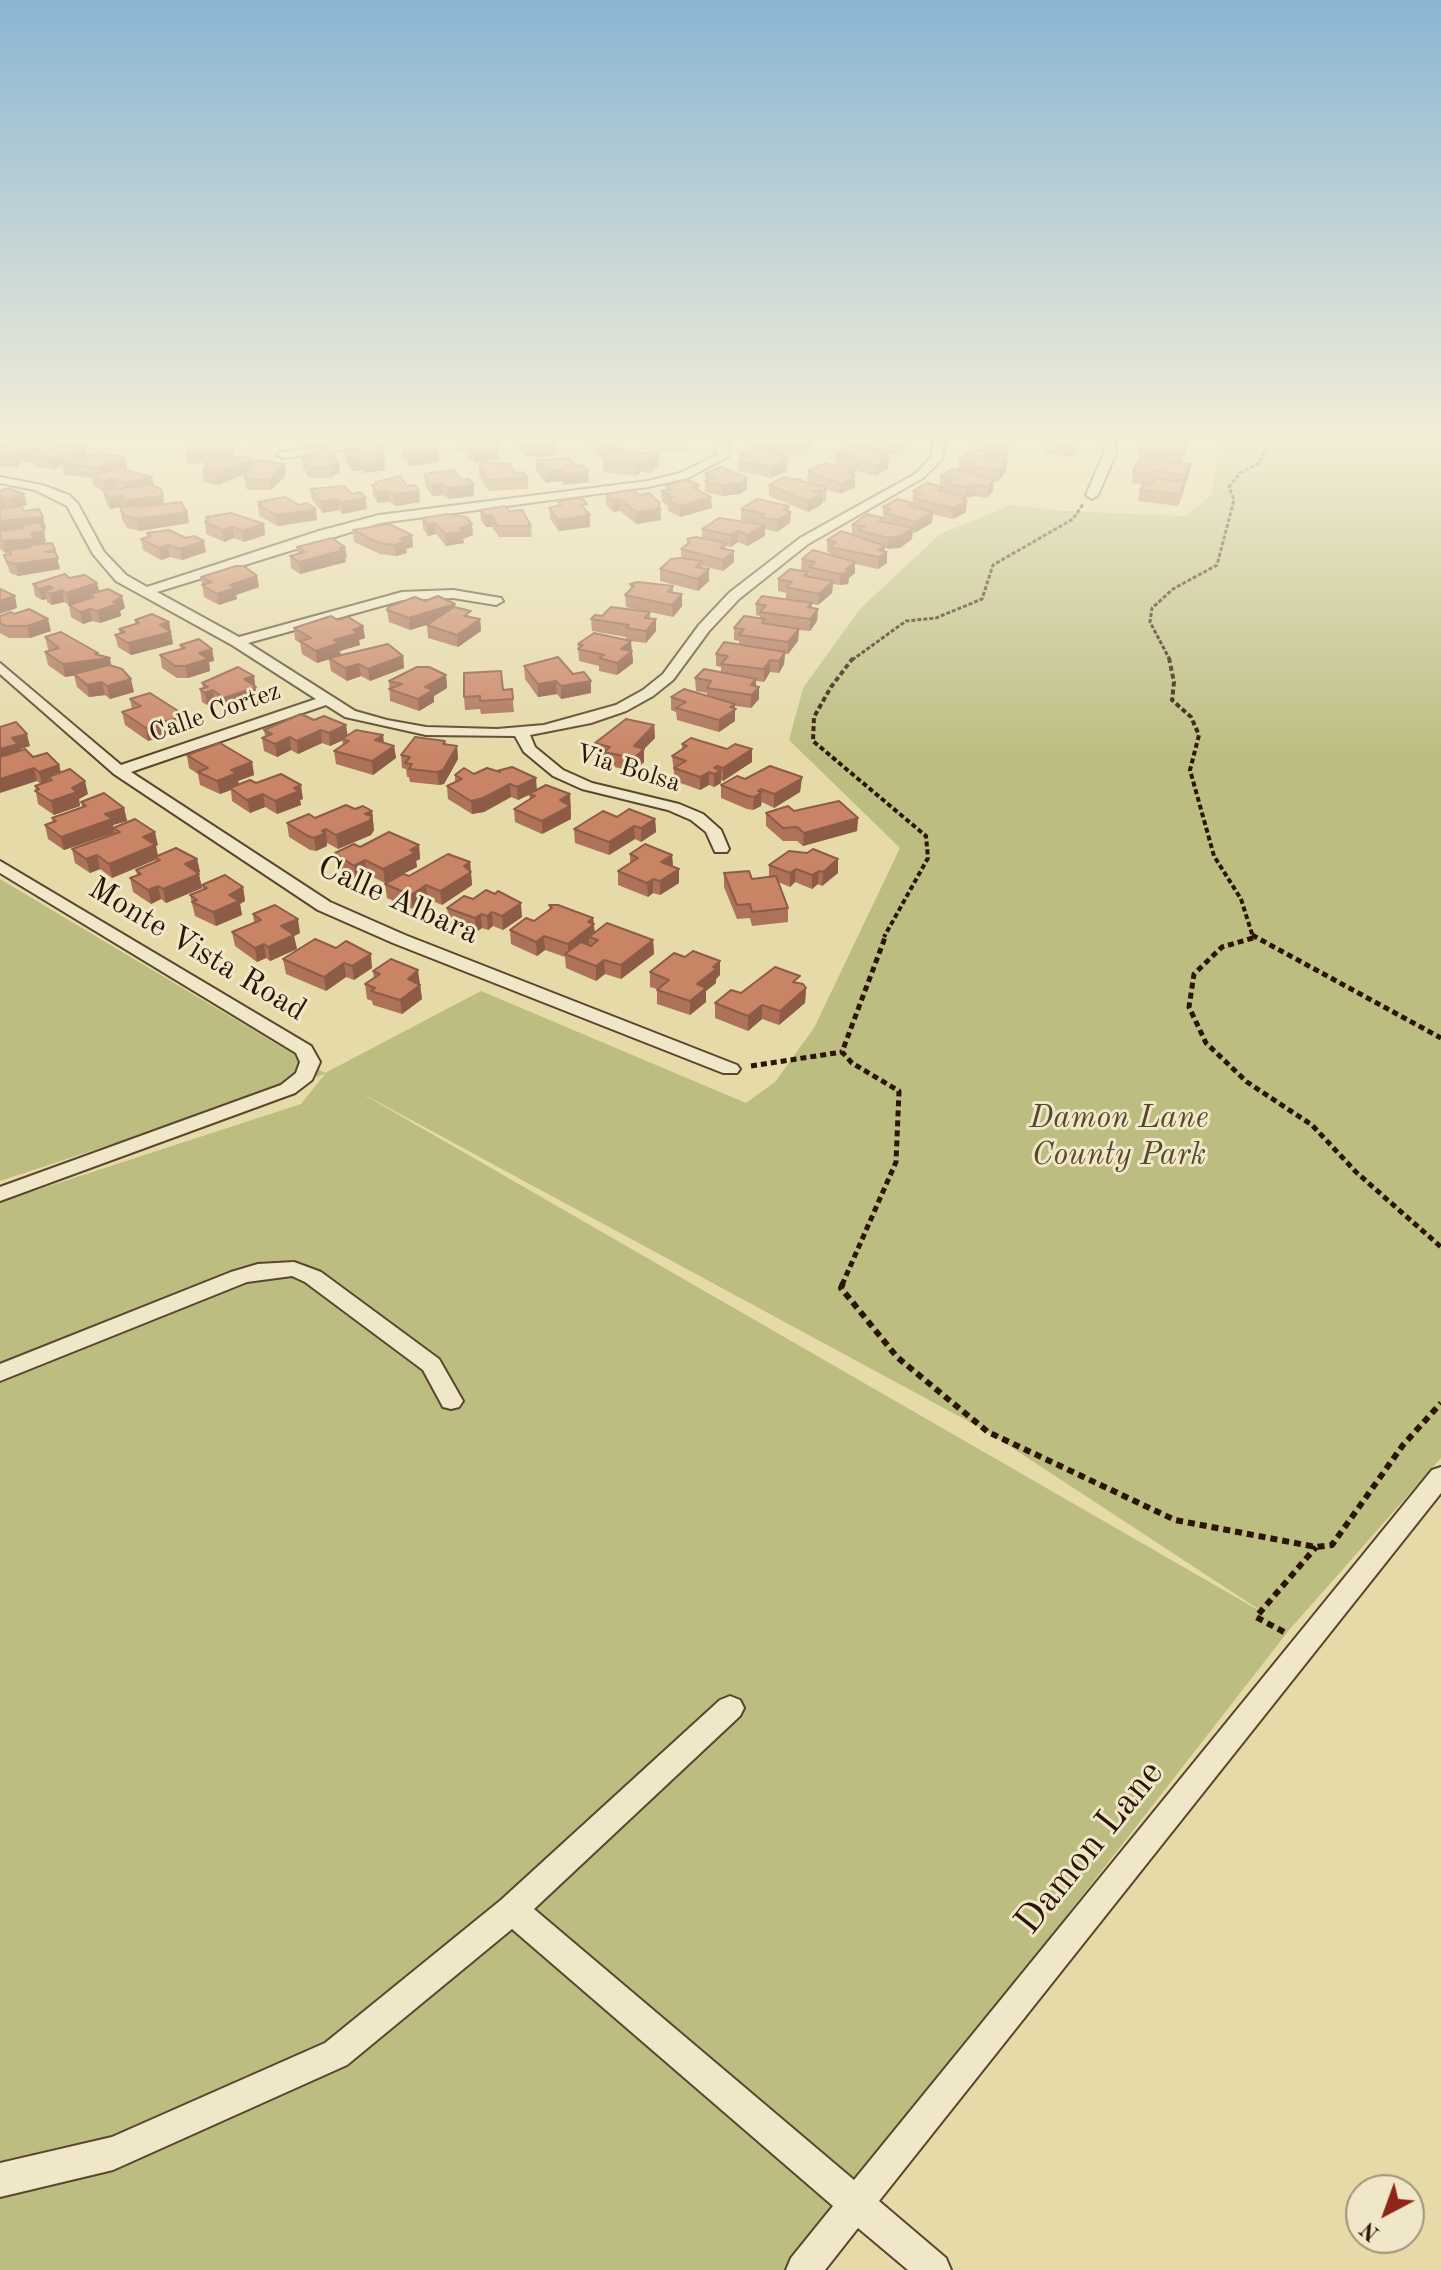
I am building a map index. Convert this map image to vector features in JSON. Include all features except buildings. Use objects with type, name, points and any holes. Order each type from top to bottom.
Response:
[{"type":"street","points":[[95,544],[108,567],[121,578],[237,642],[350,714],[405,728],[473,734],[521,732],[586,720],[621,708],[648,693],[668,677],[704,628],[734,596],[800,544]]},
{"type":"street","points":[[148,591],[293,544]]},
{"type":"street","points":[[237,642],[402,596],[453,594],[496,601]]},
{"type":"street","name":"Calle Albara","points":[[0,667],[119,771],[324,906],[413,945],[730,1069]]},
{"type":"street","name":"Calle Cortez","points":[[119,771],[326,700]]},
{"type":"street","name":"Via Bolsa","points":[[521,732],[529,749],[558,773],[587,786],[673,807],[697,817],[713,830],[721,849]]},
{"type":"street","name":"Monte Vista Road","points":[[0,866],[304,1050],[310,1062],[305,1076],[288,1089],[0,1194]]},
{"type":"street","points":[[0,1373],[239,1277],[258,1271],[285,1269],[313,1277],[431,1365],[451,1401]]},
{"type":"street","name":"Damon Lane","points":[[803,2270],[1441,1476]]},
{"type":"street","points":[[0,2180],[113,2153],[336,2054],[512,1910],[730,1708]]},
{"type":"street","points":[[512,1910],[934,2270]]},
{"type":"path","points":[[842,1052],[863,983],[928,858],[926,836],[813,741],[814,717],[831,687],[855,656],[906,621],[936,618],[982,599],[993,565],[1030,544]]},
{"type":"path","points":[[1223,544],[1217,565],[1173,589],[1152,608],[1150,622],[1170,660],[1174,682],[1172,700],[1191,717],[1199,735],[1190,770],[1214,856],[1241,899],[1253,938]]},
{"type":"path","points":[[1441,1038],[1253,938],[1222,947],[1194,974],[1189,1007],[1206,1043],[1247,1082],[1312,1125],[1356,1172],[1441,1247]]},
{"type":"path","points":[[730,1069],[842,1052]]},
{"type":"path","points":[[842,1052],[852,1063],[899,1091],[896,1162],[841,1288],[897,1357],[988,1432],[1175,1520],[1316,1547],[1332,1545],[1403,1445],[1441,1403]]},
{"type":"path","points":[[1306,1643],[1256,1617],[1316,1547]]},
{"type":"green space","name":"Damon Lane County Park","points":[[929,544],[1441,544],[1441,1458],[1290,1629],[791,2270],[0,2270],[0,1202],[301,1104],[325,1074],[0,1181],[0,879],[325,1073],[481,991],[746,1103],[775,1082],[814,1028],[900,848],[789,740],[803,688],[860,609]],"holes":[[[365,1095],[988,1432],[1272,1618]]]}]
